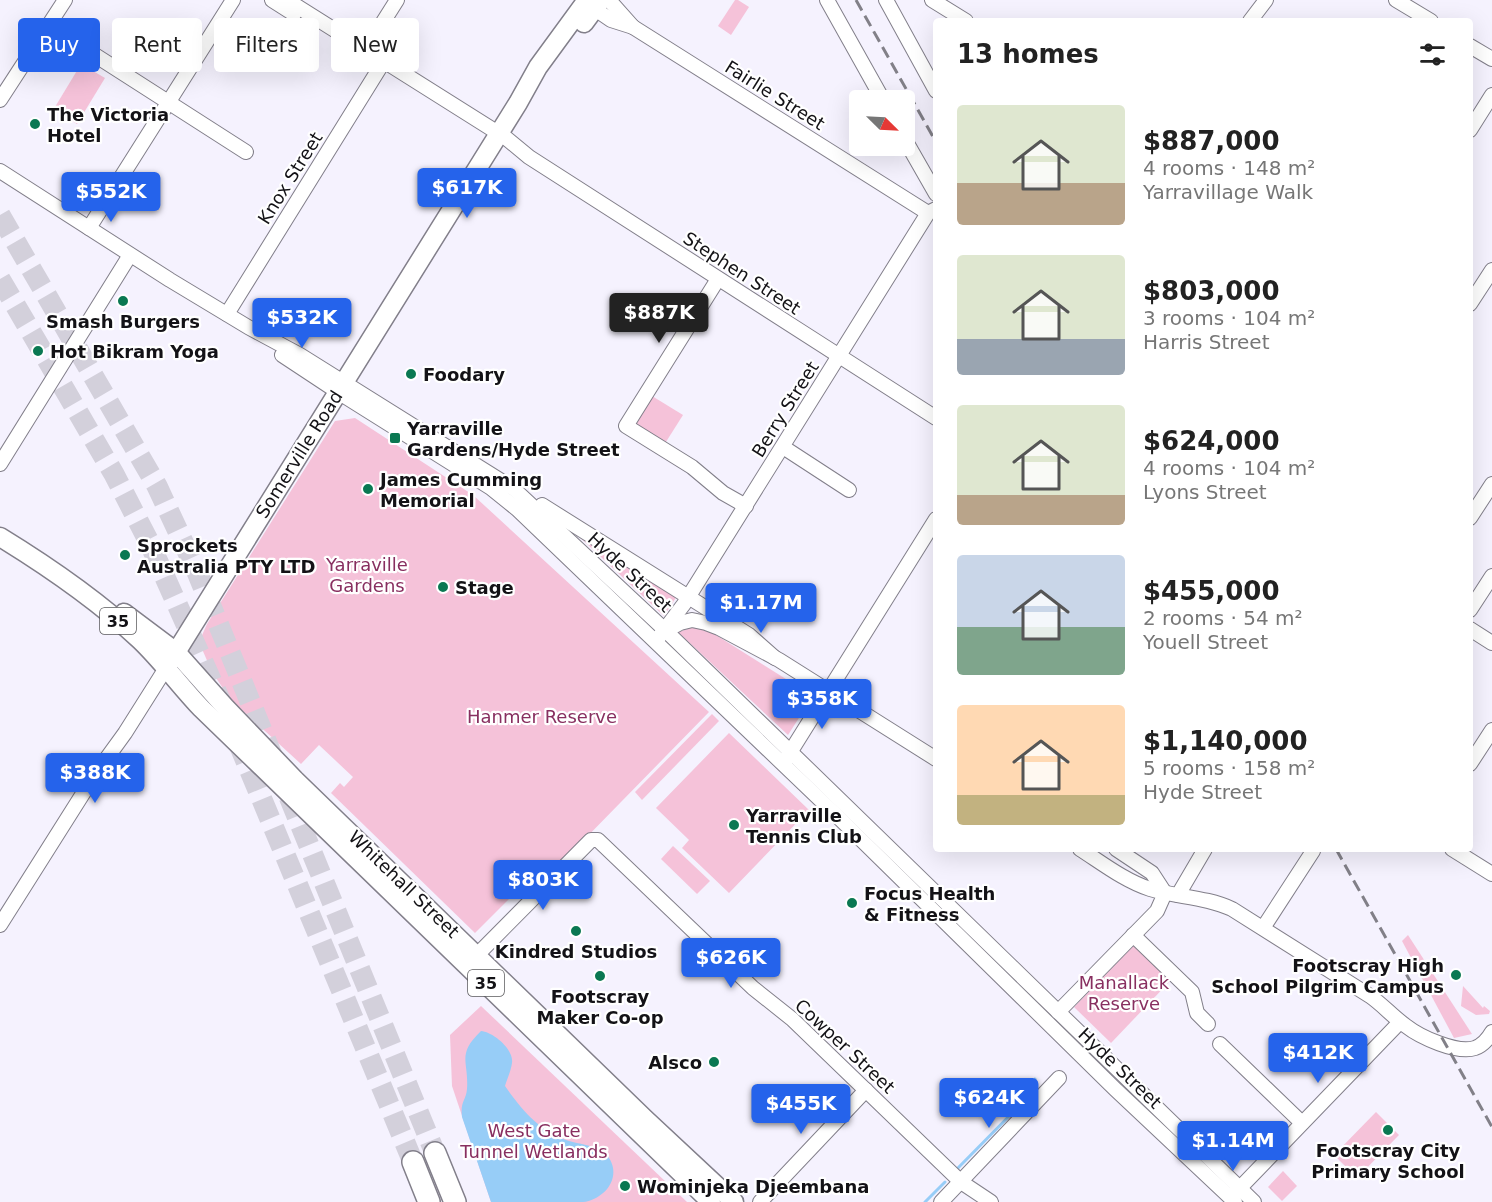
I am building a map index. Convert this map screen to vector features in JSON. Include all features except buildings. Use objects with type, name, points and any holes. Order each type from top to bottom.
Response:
[{"type":"highway","points":[[435,1153],[455,1202]]},
{"type":"highway","points":[[413,1162],[429,1202]]},
{"type":"main road","name":"Somerville Road","points":[[166,668],[518,103],[538,67],[601,5]]},
{"type":"main road","name":"Whitehall Street","points":[[0,537],[122,612],[176,652],[295,780],[472,960]]},
{"type":"main road","name":"Whitehall Street","points":[[66,579],[131,632],[201,708],[472,960],[609,1093],[711,1202]]},
{"type":"main road","points":[[197,674],[195,642],[207,601]]},
{"type":"main road","name":"Whitehall Street","points":[[609,1093],[734,1202]]},
{"type":"street","points":[[52,18],[64,0]]},
{"type":"street","points":[[89,228],[233,0]]},
{"type":"street","name":"Stephen Street","points":[[272,0],[331,34]]},
{"type":"street","name":"Stephen Street","points":[[287,0],[331,31]]},
{"type":"street","points":[[385,18],[397,0]]},
{"type":"street","points":[[827,0],[877,90]]},
{"type":"street","points":[[933,0],[961,18]]},
{"type":"street","points":[[1396,0],[1426,18]]},
{"type":"street","points":[[1252,18],[1262,1]]},
{"type":"street","points":[[886,3],[933,86]]},
{"type":"street","name":"Fairlie Street","points":[[601,5],[932,211]]},
{"type":"street","points":[[1473,48],[1492,59]]},
{"type":"street","points":[[100,58],[246,152]]},
{"type":"street","points":[[0,100],[18,72]]},
{"type":"street","name":"Knox Street","points":[[226,314],[378,72]]},
{"type":"street","name":"Stephen Street","points":[[393,72],[933,416]]},
{"type":"street","points":[[1473,125],[1492,95]]},
{"type":"street","points":[[914,156],[933,189]]},
{"type":"street","name":"Hyde Street","points":[[0,171],[130,255],[248,327],[262,341],[514,489],[787,758],[1093,1046],[1235,1196]]},
{"type":"street","name":"Berry Street","points":[[661,636],[687,600],[932,211]]},
{"type":"street","points":[[0,464],[130,255]]},
{"type":"street","points":[[1473,299],[1492,270]]},
{"type":"street","points":[[718,279],[626,426],[692,467],[723,493],[746,506]]},
{"type":"street","name":"Hyde Street","points":[[341,388],[504,498],[661,636]]},
{"type":"street","points":[[783,447],[849,490]]},
{"type":"street","points":[[1473,513],[1492,484]]},
{"type":"street","points":[[514,489],[687,600],[749,635],[775,658]]},
{"type":"street","points":[[787,758],[933,524]]},
{"type":"street","points":[[1473,605],[1492,576]]},
{"type":"street","points":[[687,600],[734,636]]},
{"type":"street","points":[[661,636],[685,621],[697,621],[713,626],[775,658],[933,757]]},
{"type":"street","points":[[1473,631],[1492,642]]},
{"type":"street","name":"Somerville Road","points":[[0,925],[96,773],[125,733],[166,668]]},
{"type":"street","points":[[1473,759],[1492,730]]},
{"type":"street","name":"Hyde Street","points":[[787,758],[1083,1056],[1235,1196],[1254,1202]]},
{"type":"street","name":"Cowper Street","points":[[472,960],[591,840],[598,840],[753,988],[792,1019],[961,1182],[991,1202]]},
{"type":"street","points":[[1085,852],[1147,888],[1219,903],[1263,928],[1380,1003],[1400,1022],[1418,1034],[1455,1048],[1467,1049],[1478,1047],[1492,1032]]},
{"type":"street","points":[[1120,852],[1154,875],[1172,894]]},
{"type":"street","points":[[1058,1012],[1172,894],[1203,852]]},
{"type":"street","points":[[1263,928],[1311,852]]},
{"type":"street","points":[[1457,852],[1492,874]]},
{"type":"street","points":[[1133,935],[1192,992],[1197,1013],[1208,1024]]},
{"type":"street","points":[[1235,1196],[1400,1022]]},
{"type":"street","points":[[1220,1044],[1302,1124]]},
{"type":"street","points":[[1083,1056],[1093,1046]]},
{"type":"street","points":[[941,1202],[1059,1078]]},
{"type":"street","points":[[760,1202],[866,1090]]},
{"type":"street","name":"Cowper Street","points":[[961,1182],[973,1202]]},
{"type":"green space","points":[[735,0],[749,7],[731,35],[718,26]]},
{"type":"green space","points":[[76,72],[95,72],[105,78],[77,124],[55,111],[55,107]]},
{"type":"green space","points":[[652,396],[683,415],[664,445],[634,426]]},
{"type":"green space","points":[[355,418],[473,495],[709,712],[533,892],[524,884],[475,933],[331,793],[340,783],[344,787],[353,777],[319,745],[301,764],[231,700],[212,672],[199,642],[207,624],[335,421]]},
{"type":"green space","points":[[570,528],[677,596],[664,616]]},
{"type":"green space","points":[[700,625],[813,696],[788,735],[678,632]]},
{"type":"green space","points":[[712,714],[719,721],[642,800],[635,792]]},
{"type":"green space","name":"Yarraville Tennis Club","points":[[729,733],[809,810],[729,893],[682,848],[689,840],[656,808]]},
{"type":"green space","points":[[673,846],[710,881],[697,894],[661,859]]},
{"type":"green space","points":[[1408,935],[1472,1034],[1454,1038],[1402,941]]},
{"type":"green space","name":"Manallack Reserve","points":[[1136,943],[1173,978],[1111,1043],[1074,1007]]},
{"type":"green space","points":[[1463,986],[1483,1008],[1484,1006],[1490,1011],[1489,1014],[1476,1015],[1461,1006]]},
{"type":"green space","name":"West Gate Tunnel Wetlands","points":[[481,1006],[687,1202],[491,1202],[452,1086],[450,1035]]},
{"type":"green space","points":[[1376,1112],[1399,1135],[1357,1178],[1334,1155]]},
{"type":"green space","points":[[1283,1171],[1297,1186],[1282,1201],[1268,1187]]},
{"type":"water","points":[[481,1031],[497,1038],[510,1052],[512,1063],[505,1086],[540,1126],[569,1141],[603,1151],[609,1158],[612,1165],[612,1180],[601,1195],[583,1202],[491,1202],[462,1117],[462,1104],[467,1089],[466,1053],[473,1039]]},
{"type":"waterway","points":[[956,1170],[1026,1099],[1035,1079]]},
{"type":"waterway","points":[[925,1202],[945,1182]]},
{"type":"tunnel","points":[[0,215],[157,486],[197,572],[435,1153]]},
{"type":"tunnel","points":[[0,279],[114,474],[150,544],[221,702]]},
{"type":"tunnel","points":[[238,742],[413,1162]]},
{"type":"railway","points":[[856,0],[933,137]]},
{"type":"railway","points":[[1338,852],[1492,1127]]},
{"type":"place","name":"The Victoria Hotel","points":[[35,124]]},
{"type":"place","name":"Smash Burgers","points":[[123,301]]},
{"type":"place","name":"Hot Bikram Yoga","points":[[38,351]]},
{"type":"place","name":"Foodary","points":[[411,374]]},
{"type":"place","name":"Yarraville Gardens/Hyde Street","points":[[395,438]]},
{"type":"place","name":"James Cumming Memorial","points":[[368,489]]},
{"type":"place","name":"Sprockets Australia PTY LTD","points":[[125,555]]},
{"type":"place","name":"Stage","points":[[443,587]]},
{"type":"place","name":"Yarraville Tennis Club","points":[[734,825]]},
{"type":"place","name":"Focus Health & Fitness","points":[[852,903]]},
{"type":"place","name":"Kindred Studios","points":[[576,931]]},
{"type":"place","name":"Footscray High School Pilgrim Campus","points":[[1456,975]]},
{"type":"place","name":"Footscray Maker Co-op","points":[[600,976]]},
{"type":"place","name":"Alsco","points":[[714,1062]]},
{"type":"place","name":"Footscray City Primary School","points":[[1388,1130]]},
{"type":"place","name":"Wominjeka Djeembana","points":[[625,1186]]},
{"type":"park label","name":"Yarraville Gardens","points":[[367,574]]},
{"type":"park label","name":"Hanmer Reserve","points":[[542,716]]}]
